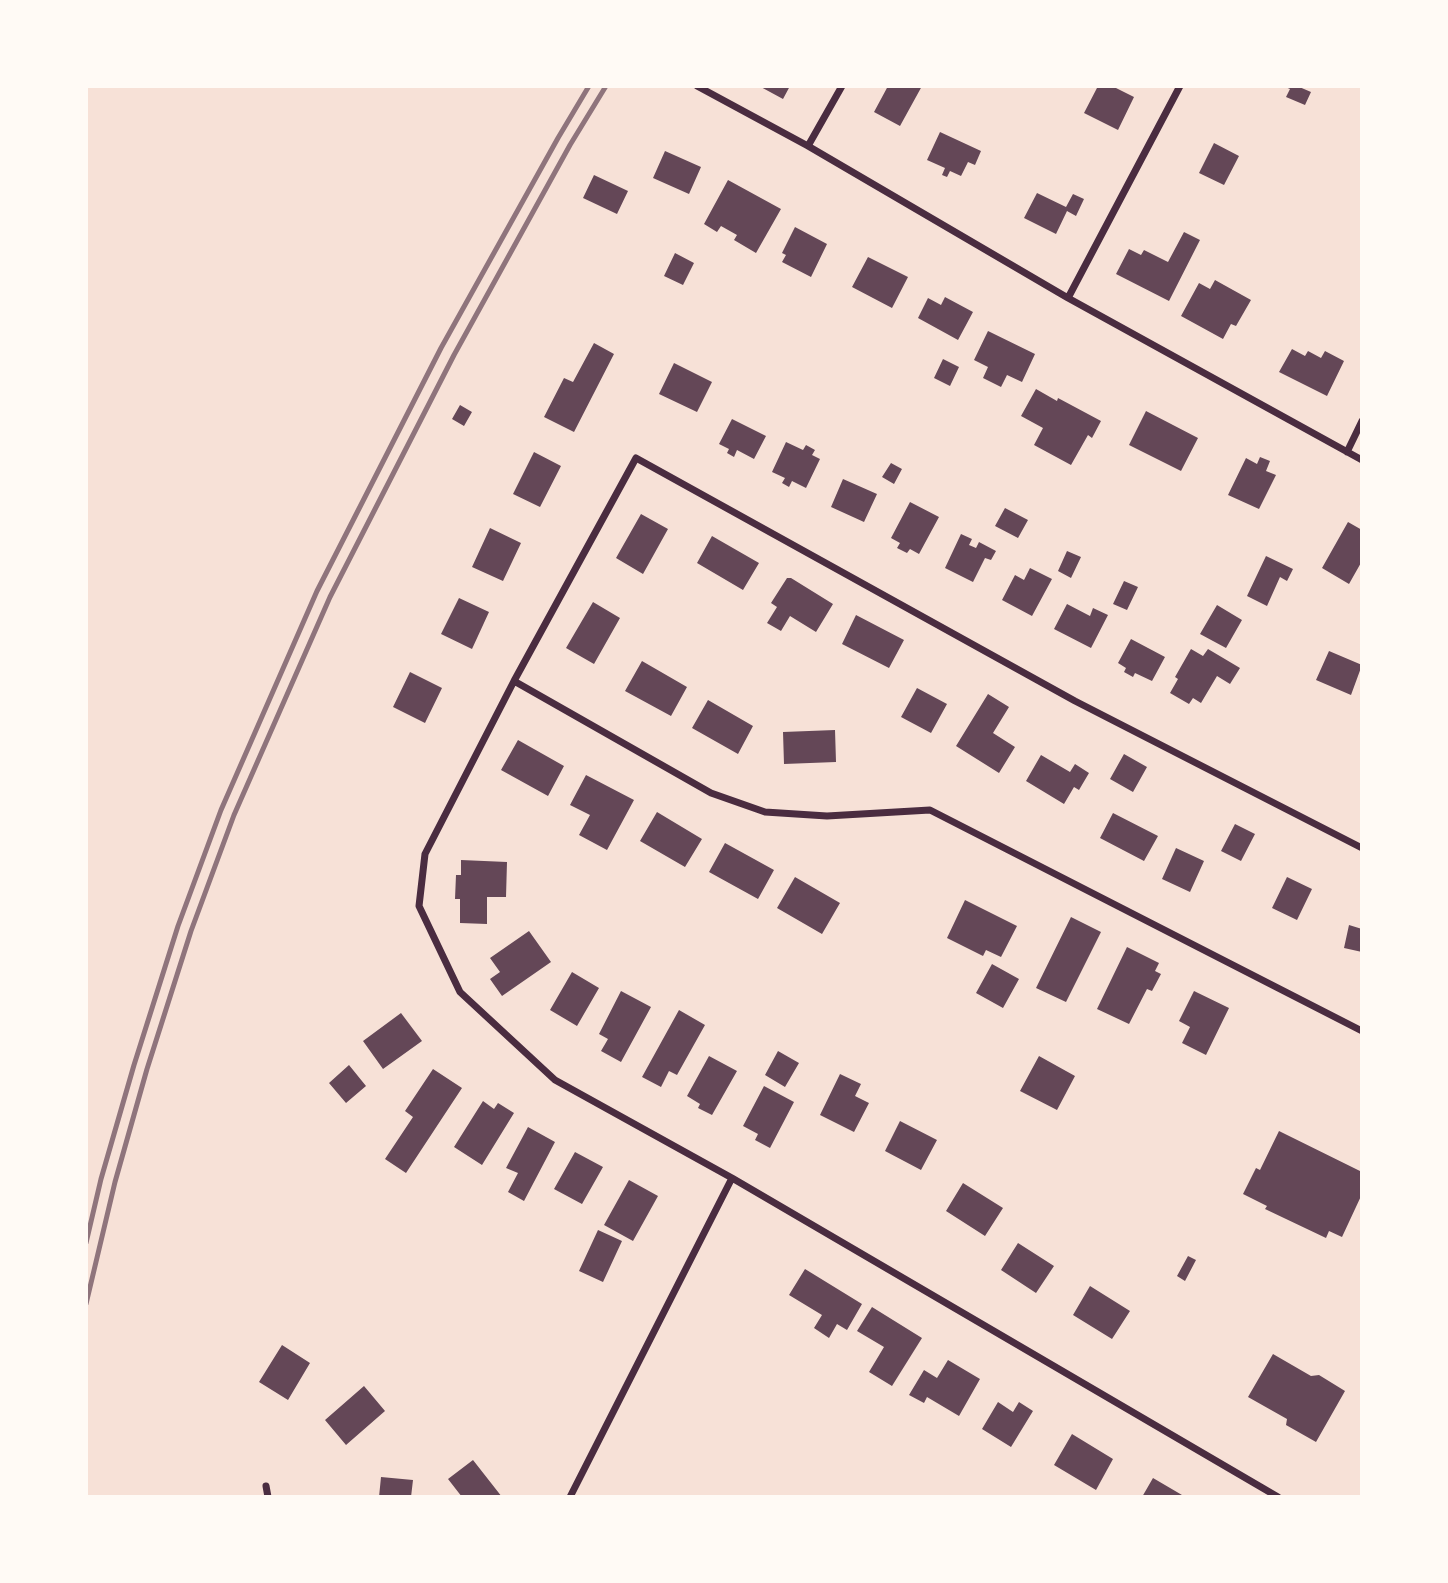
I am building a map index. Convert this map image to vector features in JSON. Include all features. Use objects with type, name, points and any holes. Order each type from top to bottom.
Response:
[{"type":"street","points":[[697,86],[808,146],[1068,298],[1362,460]]},
{"type":"street","points":[[808,146],[842,86]]},
{"type":"street","points":[[1068,298],[1180,86]]},
{"type":"street","points":[[1347,452],[1362,421]]},
{"type":"street","points":[[1278,1497],[732,1178],[555,1080],[460,992],[419,906],[425,854],[514,681],[636,457],[1075,701],[1362,848]]},
{"type":"street","points":[[514,681],[711,793],[765,812],[827,816],[930,810],[1362,1031]]},
{"type":"street","points":[[570,1497],[732,1178]]},
{"type":"street","points":[[266,1486],[268,1497]]},
{"type":"building","points":[[759,86],[790,86],[783,99]]},
{"type":"building","points":[[888,86],[922,86],[900,126],[874,112]]},
{"type":"building","points":[[1098,86],[1112,86],[1134,97],[1118,130],[1084,113]]},
{"type":"building","points":[[1283,86],[1297,86],[1311,92],[1305,105],[1286,97],[1290,89]]},
{"type":"building","points":[[940,132],[981,151],[975,165],[968,162],[961,176],[950,171],[947,177],[942,175],[945,168],[927,160]]},
{"type":"building","points":[[1214,143],[1239,156],[1224,185],[1199,173]]},
{"type":"building","points":[[665,151],[701,167],[689,194],[653,178]]},
{"type":"building","points":[[594,175],[628,191],[617,214],[583,198]]},
{"type":"building","points":[[728,180],[781,209],[756,253],[734,240],[737,235],[721,226],[717,232],[704,224]]},
{"type":"building","points":[[1037,193],[1066,207],[1073,194],[1084,199],[1076,216],[1067,211],[1056,234],[1024,218]]},
{"type":"building","points":[[795,227],[827,244],[811,277],[782,262],[786,255],[782,253]]},
{"type":"building","points":[[1184,232],[1200,240],[1169,301],[1116,274],[1129,249],[1141,255],[1144,250],[1168,262]]},
{"type":"building","points":[[675,253],[694,263],[683,285],[664,276]]},
{"type":"building","points":[[868,257],[908,277],[892,308],[852,287]]},
{"type":"building","points":[[1215,280],[1251,300],[1236,326],[1231,324],[1223,339],[1181,316],[1199,283],[1210,289]]},
{"type":"building","points":[[945,297],[973,312],[958,340],[918,318],[928,298],[941,305]]},
{"type":"building","points":[[988,331],[1035,354],[1022,382],[1007,375],[1001,387],[983,378],[988,367],[974,360]]},
{"type":"building","points":[[594,343],[614,354],[574,432],[544,417],[564,378],[573,382]]},
{"type":"building","points":[[1292,349],[1305,356],[1308,351],[1321,358],[1325,351],[1344,361],[1327,396],[1279,372]]},
{"type":"building","points":[[943,359],[959,367],[950,386],[934,378]]},
{"type":"building","points":[[674,363],[712,382],[697,412],[659,394]]},
{"type":"building","points":[[1036,389],[1101,421],[1092,438],[1088,435],[1071,465],[1034,445],[1043,428],[1021,416]]},
{"type":"building","points":[[460,405],[472,412],[464,426],[452,419]]},
{"type":"building","points":[[1146,411],[1198,438],[1181,471],[1129,445]]},
{"type":"building","points":[[732,419],[766,436],[754,459],[737,450],[734,457],[727,453],[729,449],[719,444]]},
{"type":"building","points":[[786,442],[803,450],[806,445],[815,450],[812,455],[820,459],[806,488],[792,481],[789,487],[782,483],[785,478],[772,472]]},
{"type":"building","points":[[534,452],[561,466],[540,507],[513,494]]},
{"type":"building","points":[[1260,457],[1270,461],[1266,471],[1276,475],[1259,509],[1228,495],[1246,458],[1257,464]]},
{"type":"building","points":[[891,463],[902,469],[894,484],[882,477]]},
{"type":"building","points":[[843,479],[877,494],[864,522],[831,507]]},
{"type":"building","points":[[910,502],[939,517],[919,554],[910,549],[907,553],[897,548],[900,543],[891,538]]},
{"type":"building","points":[[1005,508],[1028,520],[1018,538],[995,526]]},
{"type":"building","points":[[641,514],[668,529],[643,574],[616,558]]},
{"type":"building","points":[[1348,522],[1362,530],[1362,561],[1349,584],[1322,568]]},
{"type":"building","points":[[490,528],[521,543],[503,581],[472,567]]},
{"type":"building","points":[[961,534],[972,539],[969,545],[976,548],[979,542],[996,551],[991,560],[985,558],[973,582],[945,568]]},
{"type":"building","points":[[712,536],[759,563],[743,590],[697,563]]},
{"type":"building","points":[[1067,551],[1081,557],[1071,578],[1058,571]]},
{"type":"building","points":[[1266,556],[1293,569],[1287,581],[1280,577],[1267,606],[1247,596]]},
{"type":"building","points":[[1030,568],[1052,579],[1032,616],[1002,600],[1015,575],[1024,580]]},
{"type":"building","points":[[787,578],[833,604],[816,632],[790,616],[781,631],[767,623],[777,607],[771,603]]},
{"type":"building","points":[[1124,581],[1138,587],[1127,610],[1113,604]]},
{"type":"building","points":[[459,598],[489,612],[472,649],[441,634]]},
{"type":"building","points":[[593,602],[620,618],[594,664],[566,648]]},
{"type":"building","points":[[1067,604],[1090,616],[1093,608],[1108,615],[1091,648],[1054,629]]},
{"type":"building","points":[[1217,605],[1242,620],[1226,648],[1200,634]]},
{"type":"building","points":[[856,615],[904,640],[889,668],[842,644]]},
{"type":"building","points":[[1131,639],[1165,657],[1152,681],[1135,673],[1133,677],[1124,672],[1126,668],[1118,663]]},
{"type":"building","points":[[1191,649],[1203,656],[1208,649],[1240,668],[1230,684],[1217,676],[1201,703],[1193,698],[1189,704],[1170,693],[1178,679],[1175,677]]},
{"type":"building","points":[[1329,651],[1362,665],[1351,695],[1316,680]]},
{"type":"building","points":[[642,661],[687,687],[671,716],[625,691]]},
{"type":"building","points":[[410,672],[442,688],[425,723],[393,707]]},
{"type":"building","points":[[917,688],[947,704],[931,733],[901,717]]},
{"type":"building","points":[[988,694],[1009,707],[993,733],[1015,747],[999,773],[956,746]]},
{"type":"building","points":[[708,700],[753,726],[738,754],[692,728]]},
{"type":"building","points":[[835,730],[836,762],[784,764],[783,732]]},
{"type":"building","points":[[518,740],[564,766],[548,796],[501,770]]},
{"type":"building","points":[[1124,754],[1147,767],[1133,792],[1110,779]]},
{"type":"building","points":[[1041,755],[1070,772],[1075,764],[1089,773],[1079,790],[1074,787],[1064,804],[1026,781]]},
{"type":"building","points":[[586,775],[634,800],[607,850],[579,835],[590,815],[570,805]]},
{"type":"building","points":[[657,812],[702,839],[685,867],[640,841]]},
{"type":"building","points":[[1113,813],[1158,836],[1144,861],[1100,838]]},
{"type":"building","points":[[1235,824],[1255,834],[1241,861],[1221,851]]},
{"type":"building","points":[[725,843],[774,870],[758,899],[709,872]]},
{"type":"building","points":[[1176,848],[1204,861],[1190,892],[1162,879]]},
{"type":"building","points":[[461,860],[507,862],[506,897],[487,897],[487,924],[460,923],[460,899],[455,899],[456,875],[461,875]]},
{"type":"building","points":[[795,877],[840,903],[822,934],[777,908]]},
{"type":"building","points":[[1287,877],[1312,889],[1297,920],[1272,908]]},
{"type":"building","points":[[965,900],[1017,926],[1001,957],[986,950],[983,956],[947,938]]},
{"type":"building","points":[[1071,917],[1101,932],[1066,1002],[1036,988]]},
{"type":"building","points":[[1349,925],[1362,929],[1362,952],[1344,948]]},
{"type":"building","points":[[529,931],[551,962],[502,996],[490,979],[500,972],[490,958]]},
{"type":"building","points":[[1127,947],[1159,963],[1155,971],[1161,974],[1152,991],[1147,989],[1129,1024],[1097,1009]]},
{"type":"building","points":[[992,964],[1019,979],[1003,1008],[976,993]]},
{"type":"building","points":[[572,972],[599,988],[577,1026],[550,1010]]},
{"type":"building","points":[[621,991],[651,1007],[621,1062],[601,1051],[608,1039],[599,1034]]},
{"type":"building","points":[[1194,991],[1229,1008],[1206,1055],[1182,1043],[1190,1027],[1179,1021]]},
{"type":"building","points":[[679,1010],[705,1025],[677,1075],[669,1071],[661,1087],[642,1077]]},
{"type":"building","points":[[401,1013],[422,1041],[383,1069],[363,1041]]},
{"type":"building","points":[[778,1051],[799,1063],[785,1087],[765,1075]]},
{"type":"building","points":[[709,1056],[737,1071],[712,1115],[698,1108],[700,1104],[687,1096]]},
{"type":"building","points":[[1039,1056],[1075,1076],[1057,1110],[1020,1091]]},
{"type":"building","points":[[349,1065],[366,1086],[346,1103],[329,1083]]},
{"type":"building","points":[[433,1069],[462,1088],[406,1173],[385,1159],[413,1117],[405,1111]]},
{"type":"building","points":[[840,1074],[861,1084],[855,1096],[869,1103],[854,1132],[820,1115]]},
{"type":"building","points":[[764,1086],[794,1102],[770,1148],[755,1140],[758,1134],[743,1126]]},
{"type":"building","points":[[483,1101],[494,1109],[498,1103],[514,1113],[482,1165],[454,1147]]},
{"type":"building","points":[[900,1121],[937,1140],[921,1170],[885,1151]]},
{"type":"building","points":[[528,1127],[555,1142],[524,1201],[508,1192],[518,1173],[506,1168]]},
{"type":"building","points":[[1279,1131],[1362,1172],[1362,1194],[1342,1237],[1329,1231],[1326,1238],[1265,1209],[1267,1206],[1243,1194],[1256,1168],[1260,1170]]},
{"type":"building","points":[[575,1152],[603,1167],[582,1204],[554,1189]]},
{"type":"building","points":[[629,1180],[658,1196],[633,1241],[604,1225]]},
{"type":"building","points":[[963,1183],[1003,1208],[985,1236],[946,1211]]},
{"type":"building","points":[[598,1230],[622,1241],[603,1282],[579,1271]]},
{"type":"building","points":[[1018,1243],[1054,1266],[1036,1293],[1001,1270]]},
{"type":"building","points":[[1188,1256],[1196,1260],[1185,1281],[1177,1276]]},
{"type":"building","points":[[805,1269],[862,1304],[847,1330],[837,1324],[829,1338],[814,1328],[822,1315],[789,1295]]},
{"type":"building","points":[[1090,1286],[1130,1311],[1112,1339],[1073,1315]]},
{"type":"building","points":[[872,1307],[922,1338],[892,1386],[869,1372],[884,1347],[857,1331]]},
{"type":"building","points":[[282,1345],[310,1363],[288,1400],[259,1382]]},
{"type":"building","points":[[1273,1354],[1311,1376],[1319,1375],[1345,1391],[1316,1442],[1286,1425],[1287,1419],[1248,1397]]},
{"type":"building","points":[[948,1360],[980,1379],[959,1416],[927,1397],[924,1403],[909,1395],[924,1370],[937,1378]]},
{"type":"building","points":[[364,1386],[385,1411],[346,1445],[325,1420]]},
{"type":"building","points":[[998,1402],[1013,1412],[1019,1402],[1033,1411],[1011,1447],[982,1429]]},
{"type":"building","points":[[1072,1434],[1113,1459],[1096,1490],[1054,1465]]},
{"type":"building","points":[[473,1460],[502,1497],[462,1497],[448,1479]]},
{"type":"building","points":[[381,1477],[413,1480],[411,1497],[379,1497]]},
{"type":"building","points":[[1153,1478],[1182,1495],[1181,1497],[1142,1497]]},
{"type":"railway","points":[[86,1243],[101,1179],[134,1065],[178,926],[221,810],[317,591],[441,348],[589,86]]},
{"type":"railway","points":[[86,1304],[115,1182],[147,1069],[191,931],[234,815],[330,597],[454,355],[570,145],[606,86]]}]
